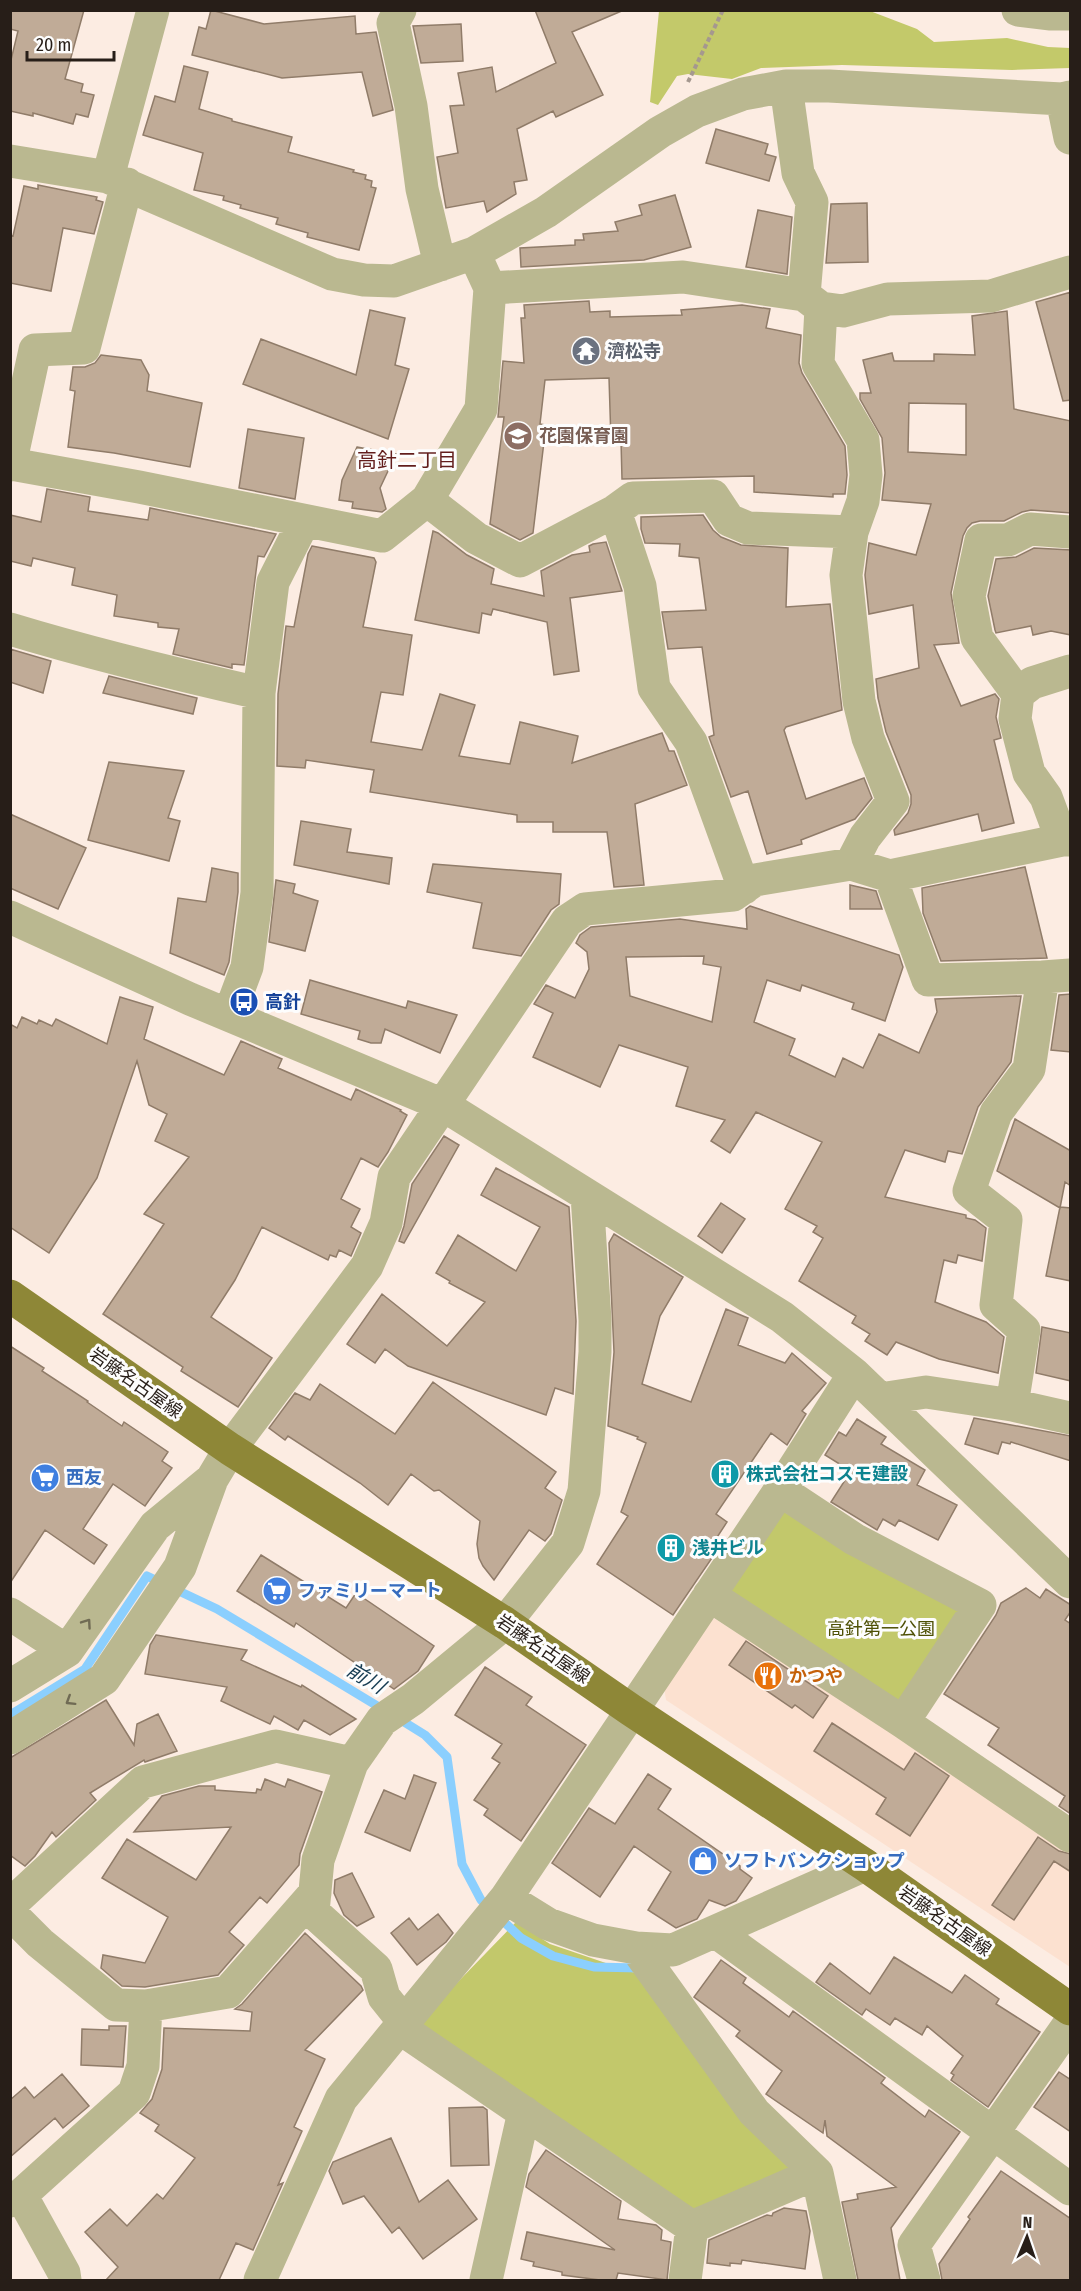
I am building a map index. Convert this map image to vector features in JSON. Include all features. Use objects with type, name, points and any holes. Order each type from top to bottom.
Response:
[{"type":"main road","name":"岩藤名古屋線","points":[[10,1296],[230,1449],[505,1623],[631,1710],[865,1865],[1071,2009]]},
{"type":"street","points":[[153,10],[84,348],[35,350],[11,465],[139,487],[382,536],[427,500],[481,409],[490,288],[474,253]]},
{"type":"street","points":[[400,10],[393,22],[411,106],[422,189],[440,265]]},
{"type":"street","points":[[1018,10],[1071,14]]},
{"type":"street","points":[[10,161],[118,181],[332,274],[364,280],[394,281],[474,253],[546,212],[660,132],[697,111],[743,94],[786,86],[829,86],[1066,98],[1071,138]]},
{"type":"street","points":[[786,86],[798,173],[812,202],[813,302],[818,364],[863,440],[866,475],[863,501],[852,532],[846,576],[860,701],[868,738],[893,801],[865,837],[851,864]]},
{"type":"street","points":[[490,288],[683,277],[813,302],[843,311],[888,299],[991,296],[1071,272]]},
{"type":"street","points":[[427,500],[476,538],[520,561],[615,511],[633,498],[713,496],[729,520],[748,528],[852,532]]},
{"type":"street","points":[[615,511],[640,586],[654,688],[691,742],[744,888]]},
{"type":"street","points":[[229,1015],[247,967],[256,893],[259,693],[273,582],[304,521]]},
{"type":"street","points":[[10,1738],[104,1680],[162,1595],[180,1567],[212,1479],[230,1449],[367,1266],[386,1223],[394,1177],[567,921],[585,909],[733,896],[755,880],[851,864],[890,876],[1066,840],[1046,797],[1029,773],[1015,719],[1017,694],[977,638],[969,596],[981,540],[1008,540],[1030,529],[1071,532]]},
{"type":"street","points":[[10,629],[117,660],[259,693]]},
{"type":"street","points":[[1017,694],[1032,683],[1071,671]]},
{"type":"street","points":[[890,876],[928,980],[1057,976],[1029,1069],[996,1113],[969,1191],[1006,1220],[996,1305],[1024,1330],[1012,1405]]},
{"type":"street","points":[[10,917],[229,1015],[443,1105],[782,1317],[854,1374],[1071,1582]]},
{"type":"street","points":[[587,1195],[596,1320],[596,1352],[584,1491],[568,1543],[505,1623],[413,1699],[382,1720],[352,1763],[318,1860],[314,1912],[376,1969],[384,1997],[402,2025],[692,2227]]},
{"type":"street","points":[[260,2280],[341,2099],[497,1909],[780,1490],[854,1374]]},
{"type":"street","points":[[880,1399],[926,1392],[1012,1405],[1071,1418]]},
{"type":"street","points":[[10,1686],[67,1651],[155,1526],[212,1479]]},
{"type":"street","points":[[780,1490],[854,1539],[980,1605],[903,1722]]},
{"type":"street","points":[[709,1595],[1071,1836]]},
{"type":"street","points":[[10,1614],[67,1651]]},
{"type":"street","points":[[10,1905],[143,1782],[276,1746],[352,1763]]},
{"type":"street","points":[[497,1909],[548,1924],[593,1941],[636,1948],[673,1950],[865,1865]]},
{"type":"street","points":[[10,1912],[40,1943],[116,2005],[146,2006],[228,1992],[315,1893]]},
{"type":"street","points":[[716,1932],[1071,2189]]},
{"type":"street","points":[[636,1948],[754,2112],[817,2174],[840,2280]]},
{"type":"street","points":[[65,2280],[64,2273],[16,2198],[134,2093],[143,2066],[146,2006]]},
{"type":"street","points":[[924,2280],[914,2245],[1071,2023]]},
{"type":"street","points":[[486,2280],[524,2112]]},
{"type":"street","points":[[692,2227],[817,2174]]},
{"type":"street","points":[[684,2280],[692,2227]]},
{"type":"path","points":[[687,83],[723,10]]},
{"type":"shaded area","points":[[709,1615],[1070,1845],[1070,1967],[666,1700],[664,1687]]},
{"type":"green space","points":[[659,11],[870,11],[917,29],[934,42],[1007,38],[1048,47],[1070,48],[1070,68],[1012,70],[842,65],[761,68],[732,79],[688,74],[677,76],[658,105],[650,102]]},
{"type":"green space","name":"高針第一公園","points":[[780,1510],[959,1603],[962,1615],[905,1706],[730,1601],[731,1586]]},
{"type":"green space","points":[[516,1922],[550,1944],[641,1975],[801,2168],[696,2216],[419,2022]]},
{"type":"building","points":[[10,10],[84,10],[65,79],[83,84],[81,92],[94,95],[88,117],[76,114],[73,124],[33,113],[33,116],[10,111],[10,64],[18,31],[10,29]]},
{"type":"building","points":[[211,10],[264,24],[355,16],[356,34],[376,32],[393,110],[373,116],[362,72],[282,78],[192,55],[199,27],[206,29]]},
{"type":"building","points":[[535,10],[624,10],[572,32],[603,95],[556,117],[553,111],[517,129],[527,180],[514,182],[516,194],[487,212],[484,201],[446,208],[437,157],[458,153],[450,106],[464,105],[458,73],[492,67],[496,92],[556,63]]},
{"type":"building","points":[[461,24],[463,61],[421,63],[413,26]]},
{"type":"building","points":[[184,66],[208,72],[199,109],[232,119],[232,121],[292,137],[288,152],[354,170],[353,172],[366,175],[365,179],[372,181],[371,187],[376,188],[359,250],[307,237],[308,233],[276,224],[278,218],[240,208],[241,205],[223,200],[224,196],[194,190],[203,153],[143,135],[155,96],[175,102]]},
{"type":"building","points":[[716,129],[768,144],[765,154],[776,157],[769,181],[706,163]]},
{"type":"building","points":[[38,185],[97,197],[96,200],[103,202],[94,234],[63,228],[51,291],[10,283],[10,235],[13,236],[24,186],[38,189]]},
{"type":"building","points":[[675,195],[691,247],[644,260],[521,267],[520,248],[575,245],[575,240],[584,240],[583,234],[618,231],[615,222],[642,215],[639,205]]},
{"type":"building","points":[[867,203],[868,262],[826,263],[831,204]]},
{"type":"building","points":[[758,210],[792,217],[787,274],[746,267]]},
{"type":"building","points":[[1071,292],[1071,400],[1063,401],[1036,302]]},
{"type":"building","points":[[589,301],[590,312],[610,311],[610,317],[682,315],[681,310],[742,305],[770,309],[766,328],[801,335],[799,363],[802,373],[845,446],[847,475],[845,494],[833,494],[833,497],[754,492],[754,476],[622,479],[621,441],[611,441],[609,378],[545,380],[540,424],[546,425],[533,533],[520,540],[490,524],[504,417],[498,417],[503,361],[524,363],[521,318],[525,318],[524,305]]},
{"type":"building","points":[[370,310],[405,318],[395,365],[409,369],[388,439],[243,384],[261,339],[356,375]]},
{"type":"building","points":[[1007,311],[1014,409],[1071,421],[1071,513],[1031,510],[1004,521],[972,523],[963,536],[951,593],[959,643],[934,645],[961,706],[995,694],[999,699],[996,717],[1001,738],[994,740],[1014,823],[982,831],[978,814],[895,835],[894,830],[908,813],[911,795],[886,732],[876,679],[919,668],[913,605],[869,614],[865,575],[869,543],[916,555],[931,504],[882,500],[885,473],[882,438],[860,399],[860,393],[871,393],[863,360],[892,353],[894,361],[934,361],[934,354],[975,355],[972,316]],"holes":[[[909,403],[966,404],[966,455],[908,452]]]},
{"type":"building","points":[[101,355],[141,360],[149,375],[147,391],[202,403],[190,467],[68,447],[75,391],[70,390],[73,367],[85,367],[95,363]]},
{"type":"building","points":[[248,429],[304,438],[295,499],[239,488]]},
{"type":"building","points":[[357,447],[396,454],[380,488],[386,509],[382,512],[352,508],[353,502],[339,500],[342,480]]},
{"type":"building","points":[[47,489],[90,497],[88,511],[148,520],[150,508],[276,534],[264,557],[258,556],[244,665],[232,664],[232,668],[173,654],[179,629],[158,627],[158,623],[114,616],[117,595],[72,585],[75,568],[33,558],[31,566],[10,561],[10,515],[41,522]]},
{"type":"building","points":[[703,515],[721,537],[741,545],[788,548],[786,607],[830,604],[842,710],[786,727],[784,730],[806,799],[864,778],[872,798],[855,819],[801,840],[802,844],[767,854],[748,791],[731,797],[709,737],[714,735],[702,647],[668,649],[662,612],[706,610],[699,558],[679,556],[680,544],[645,543],[641,529],[641,517]]},
{"type":"building","points":[[433,531],[467,555],[494,569],[491,584],[544,596],[541,571],[572,555],[590,552],[589,546],[593,544],[606,542],[622,591],[570,598],[579,671],[554,675],[547,622],[493,609],[491,615],[482,613],[479,633],[415,620]]},
{"type":"building","points":[[312,546],[374,558],[376,562],[363,627],[412,635],[403,695],[381,692],[371,742],[422,750],[440,694],[475,705],[459,756],[510,764],[520,722],[578,736],[572,763],[662,733],[669,751],[674,751],[687,785],[635,804],[644,885],[614,887],[607,832],[553,832],[553,822],[517,822],[517,815],[370,792],[374,770],[306,760],[305,768],[277,766],[278,694],[286,626],[294,627],[308,554]]},
{"type":"building","points":[[1034,548],[1071,550],[1071,635],[1051,631],[1033,635],[1031,626],[996,633],[988,596],[996,559],[1016,557]]},
{"type":"building","points":[[10,649],[51,661],[43,693],[10,682]]},
{"type":"building","points":[[109,676],[197,698],[193,714],[103,693]]},
{"type":"building","points":[[109,762],[184,771],[168,818],[180,821],[169,861],[88,840]]},
{"type":"building","points":[[10,814],[86,848],[58,909],[10,888]]},
{"type":"building","points":[[301,821],[351,829],[347,852],[392,858],[389,884],[294,865]]},
{"type":"building","points":[[433,864],[561,874],[559,904],[551,910],[521,956],[473,948],[482,903],[427,892]]},
{"type":"building","points":[[1025,867],[1047,958],[941,961],[923,913],[922,888]]},
{"type":"building","points":[[212,868],[238,873],[238,892],[229,962],[224,975],[170,953],[178,898],[206,902]]},
{"type":"building","points":[[276,880],[295,884],[293,893],[318,901],[305,951],[269,942]]},
{"type":"building","points":[[850,885],[876,891],[882,909],[850,909]]},
{"type":"building","points":[[750,906],[899,955],[903,967],[885,1021],[852,1009],[854,1003],[802,985],[800,991],[767,980],[754,1022],[795,1039],[789,1055],[835,1077],[843,1058],[863,1068],[879,1034],[919,1053],[937,1012],[935,999],[1021,996],[1011,1062],[978,1107],[962,1154],[948,1151],[945,1162],[905,1150],[885,1197],[966,1215],[966,1218],[975,1220],[986,1228],[982,1261],[958,1255],[956,1263],[944,1260],[935,1302],[986,1322],[1004,1337],[998,1373],[939,1359],[896,1342],[887,1355],[865,1341],[870,1334],[852,1323],[856,1316],[799,1281],[823,1238],[813,1232],[817,1226],[785,1209],[822,1142],[756,1112],[730,1153],[711,1141],[725,1120],[676,1106],[688,1067],[619,1045],[600,1087],[533,1057],[553,1013],[534,1004],[546,985],[575,998],[589,969],[587,952],[576,943],[580,935],[591,927],[680,919],[747,929],[746,909]],"holes":[[[704,956],[703,964],[721,967],[712,1022],[630,996],[626,957]]]},
{"type":"building","points":[[310,980],[406,1008],[408,1001],[457,1015],[440,1053],[385,1029],[381,1043],[371,1043],[358,1039],[360,1031],[301,1014]]},
{"type":"building","points":[[1071,994],[1071,1052],[1051,1050],[1059,995]]},
{"type":"building","points":[[120,997],[153,1007],[144,1039],[224,1075],[241,1041],[282,1059],[278,1068],[351,1100],[356,1089],[407,1115],[378,1167],[361,1158],[341,1199],[360,1209],[351,1227],[361,1233],[351,1256],[339,1250],[336,1257],[330,1255],[328,1260],[262,1227],[235,1280],[211,1317],[272,1358],[238,1407],[181,1371],[183,1367],[103,1314],[164,1224],[144,1214],[189,1157],[155,1141],[167,1114],[149,1105],[137,1061],[97,1178],[49,1253],[10,1227],[10,1024],[17,1028],[22,1017],[37,1024],[39,1020],[52,1026],[56,1019],[107,1044]]},
{"type":"building","points":[[1015,1119],[1071,1151],[1071,1186],[1065,1182],[1060,1208],[997,1171]]},
{"type":"building","points":[[444,1136],[459,1145],[404,1243],[399,1241],[412,1184]]},
{"type":"building","points":[[496,1168],[569,1207],[576,1321],[573,1394],[555,1388],[546,1415],[408,1366],[385,1349],[375,1363],[347,1344],[382,1294],[447,1346],[485,1302],[449,1283],[450,1281],[436,1273],[458,1235],[516,1271],[540,1227],[481,1195]]},
{"type":"building","points":[[721,1203],[745,1219],[722,1253],[698,1236]]},
{"type":"building","points":[[1060,1207],[1071,1208],[1071,1281],[1046,1276]]},
{"type":"building","points":[[614,1234],[683,1277],[660,1316],[642,1384],[691,1402],[726,1309],[748,1318],[738,1345],[785,1363],[792,1353],[826,1383],[802,1411],[806,1414],[787,1445],[771,1433],[716,1514],[727,1522],[708,1551],[714,1555],[673,1615],[597,1564],[628,1516],[621,1512],[646,1443],[637,1439],[638,1437],[608,1426],[614,1352],[609,1243]]},
{"type":"building","points":[[1042,1327],[1071,1333],[1071,1381],[1036,1373]]},
{"type":"building","name":"西友","points":[[10,1346],[44,1368],[42,1371],[122,1426],[124,1422],[168,1452],[162,1461],[172,1468],[145,1506],[113,1484],[83,1529],[107,1545],[94,1564],[45,1530],[10,1583]]},
{"type":"building","points":[[433,1382],[556,1472],[545,1488],[562,1500],[551,1534],[545,1541],[529,1530],[494,1580],[479,1558],[477,1544],[480,1521],[439,1490],[434,1491],[411,1474],[388,1505],[360,1483],[288,1436],[285,1440],[269,1428],[295,1393],[310,1400],[320,1384],[395,1434]]},
{"type":"building","points":[[974,1418],[1071,1436],[1071,1461],[1011,1442],[1010,1444],[1002,1442],[998,1454],[965,1444]]},
{"type":"building","points":[[857,1419],[886,1437],[881,1444],[925,1470],[917,1485],[957,1505],[938,1540],[899,1520],[895,1526],[883,1519],[877,1530],[831,1502],[851,1471],[825,1455],[839,1432],[846,1436]]},
{"type":"building","points":[[261,1555],[346,1608],[356,1593],[434,1646],[418,1671],[394,1689],[296,1623],[294,1627],[237,1591]]},
{"type":"building","points":[[1026,1588],[1040,1598],[1046,1589],[1071,1605],[1071,1611],[1065,1620],[1071,1624],[1071,1814],[1059,1806],[1065,1796],[988,1745],[999,1728],[944,1694],[996,1615],[1001,1603]]},
{"type":"building","points":[[156,1635],[247,1650],[241,1660],[301,1687],[302,1685],[356,1719],[330,1735],[304,1720],[298,1730],[274,1716],[270,1724],[221,1701],[227,1687],[145,1674],[150,1645]]},
{"type":"building","points":[[746,1641],[828,1696],[813,1718],[795,1705],[792,1708],[729,1665]]},
{"type":"building","points":[[485,1667],[532,1697],[526,1705],[586,1745],[521,1841],[484,1815],[488,1809],[474,1800],[500,1763],[492,1758],[502,1744],[455,1715]]},
{"type":"building","points":[[106,1700],[134,1745],[137,1724],[158,1714],[177,1751],[145,1762],[144,1760],[90,1793],[96,1800],[56,1837],[52,1832],[25,1866],[10,1855],[10,1758]]},
{"type":"building","points":[[832,1723],[904,1770],[915,1753],[949,1776],[910,1836],[876,1814],[886,1798],[814,1751]]},
{"type":"building","points":[[648,1774],[671,1789],[658,1809],[740,1866],[740,1869],[752,1878],[736,1901],[725,1906],[709,1900],[697,1919],[676,1928],[648,1910],[671,1872],[634,1846],[600,1897],[552,1863],[589,1808],[615,1824]]},
{"type":"building","points":[[414,1775],[436,1783],[410,1851],[365,1832],[384,1790],[405,1799]]},
{"type":"building","points":[[265,1779],[285,1787],[288,1779],[322,1792],[300,1854],[299,1865],[267,1903],[260,1897],[229,1932],[244,1945],[218,1975],[145,1987],[122,1986],[101,1968],[103,1955],[145,1963],[168,1917],[102,1878],[127,1839],[196,1880],[231,1827],[134,1832],[162,1796],[199,1786],[215,1786],[215,1790],[256,1793],[257,1789],[261,1790]]},
{"type":"building","points":[[1038,1837],[1059,1851],[1071,1854],[1071,1872],[1054,1861],[1014,1920],[992,1905]]},
{"type":"building","points":[[352,1873],[374,1917],[357,1926],[344,1915],[334,1893],[335,1880]]},
{"type":"building","points":[[438,1914],[453,1933],[446,1942],[417,1965],[391,1933],[409,1918],[418,1930]]},
{"type":"building","points":[[305,1933],[363,1990],[305,2050],[325,2059],[294,2127],[302,2131],[278,2185],[283,2183],[253,2250],[236,2243],[219,2280],[106,2280],[118,2267],[85,2232],[110,2209],[127,2226],[157,2194],[163,2199],[195,2158],[155,2131],[159,2125],[140,2113],[152,2099],[162,2069],[164,2028],[250,2031],[252,2012],[235,2009]]},
{"type":"building","points":[[894,1957],[952,1993],[965,1975],[999,1999],[996,2004],[1040,2032],[988,2107],[951,2080],[954,2075],[951,2073],[963,2056],[927,2026],[922,2035],[895,2018],[890,2025],[866,2009],[862,2015],[816,1982],[830,1963],[870,1994]]},
{"type":"building","points":[[721,1960],[746,1978],[743,1983],[789,2017],[793,2011],[885,2078],[881,2083],[925,2117],[929,2110],[960,2132],[891,2228],[900,2280],[858,2280],[842,2202],[858,2199],[857,2194],[896,2187],[827,2136],[825,2120],[823,2133],[766,2094],[782,2071],[736,2036],[740,2031],[694,1997]]},
{"type":"building","points":[[109,2026],[126,2026],[123,2067],[81,2065],[82,2029],[109,2030]]},
{"type":"building","points":[[1059,2072],[1071,2080],[1071,2132],[1034,2107]]},
{"type":"building","points":[[62,2074],[89,2106],[63,2128],[55,2118],[10,2157],[10,2100],[25,2087],[34,2098]]},
{"type":"building","points":[[483,2107],[487,2110],[489,2165],[451,2166],[449,2108]]},
{"type":"building","points":[[391,2138],[419,2202],[448,2180],[477,2219],[423,2259],[399,2227],[392,2233],[364,2196],[343,2204],[329,2171],[333,2162]]},
{"type":"building","points":[[546,2150],[621,2201],[618,2219],[656,2225],[662,2230],[661,2240],[671,2242],[667,2280],[618,2273],[616,2280],[562,2275],[562,2272],[533,2266],[534,2262],[521,2259],[527,2232],[615,2250],[526,2187],[529,2174]]},
{"type":"building","points":[[1001,2171],[1071,2219],[1071,2280],[942,2280],[939,2264],[970,2219],[968,2217]]},
{"type":"building","points":[[784,2208],[806,2211],[810,2231],[805,2269],[742,2260],[741,2264],[730,2263],[730,2266],[707,2263],[709,2240],[767,2215],[772,2216],[773,2213]]},
{"type":"waterway","name":"前川","points":[[10,1715],[85,1669],[147,1576],[217,1609],[384,1710]]},
{"type":"waterway","name":"前川","points":[[396,1717],[425,1735],[447,1757],[462,1864],[481,1900],[521,1938],[553,1956],[594,1967],[639,1968]]},
{"type":"place","name":"濟松寺","points":[[586,351]]},
{"type":"place","name":"花園保育園","points":[[518,436]]},
{"type":"place","name":"高針","points":[[244,1002]]},
{"type":"place","name":"株式会社コスモ建設","points":[[725,1474]]},
{"type":"place","name":"西友","points":[[45,1478]]},
{"type":"place","name":"浅井ビル","points":[[671,1548]]},
{"type":"place","name":"ファミリーマート","points":[[277,1591]]},
{"type":"place","name":"かつや","points":[[768,1676]]},
{"type":"place","name":"ソフトバンクショップ","points":[[703,1861]]},
{"type":"district","name":"高針二丁目","points":[[407,460]]}]
